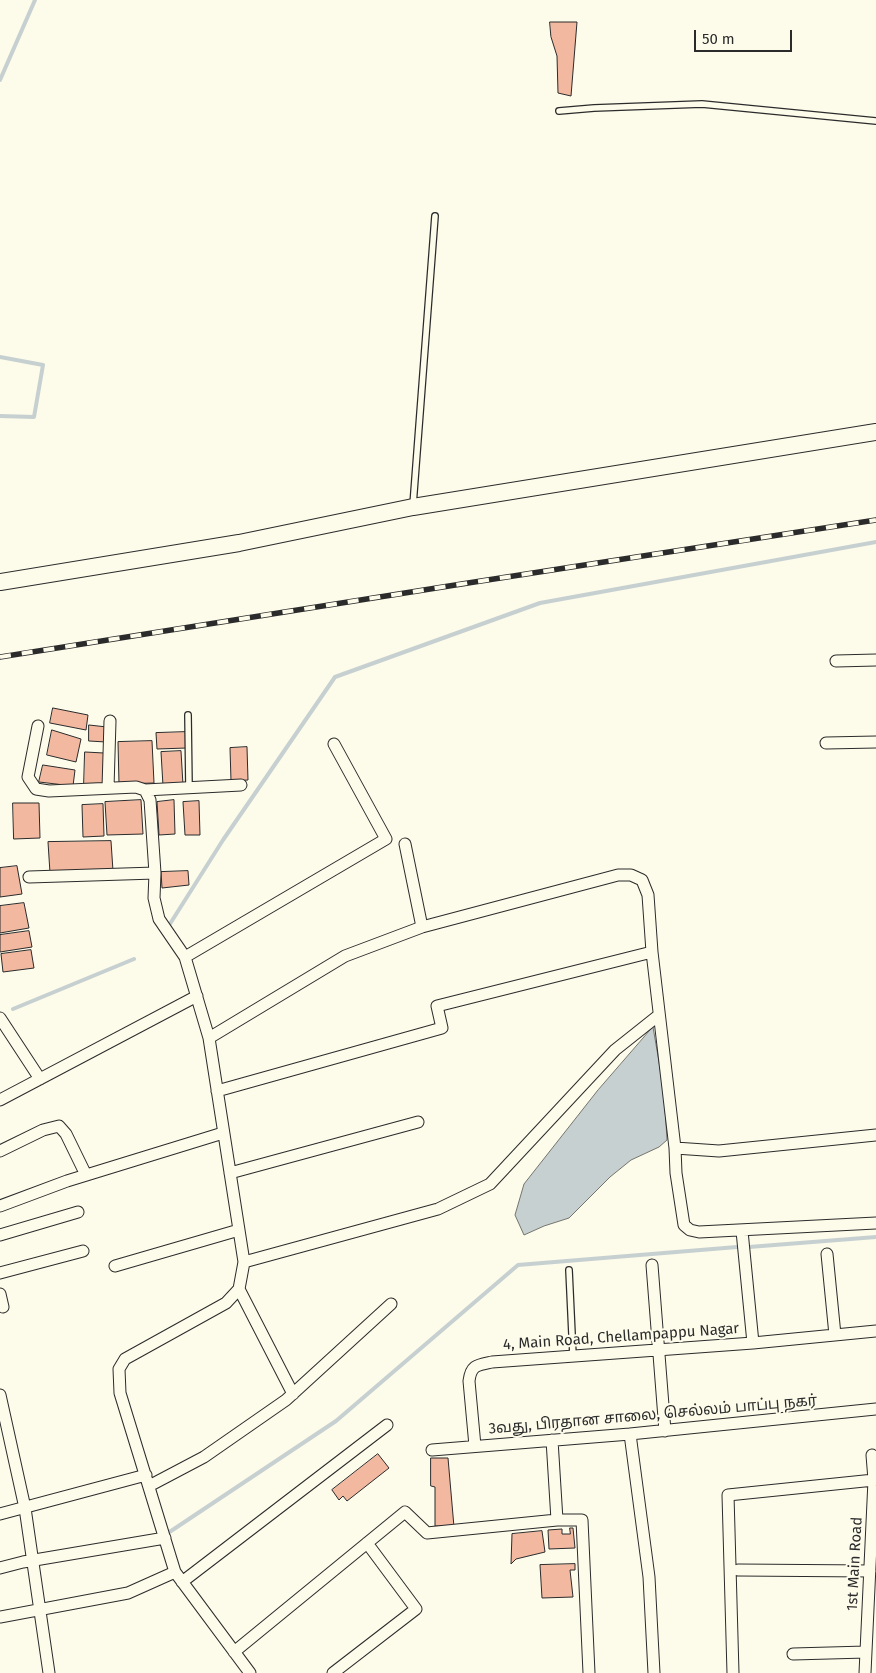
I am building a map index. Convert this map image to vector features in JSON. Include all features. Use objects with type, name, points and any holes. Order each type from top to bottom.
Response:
[{"type":"street","points":[[0,582],[239,543],[413,507],[876,432]]},
{"type":"street","points":[[836,661],[876,660]]},
{"type":"street","points":[[108,788],[110,721]]},
{"type":"street","points":[[38,726],[28,777],[36,789],[49,791],[136,786],[145,790],[241,785]]},
{"type":"street","points":[[826,743],[876,742]]},
{"type":"street","points":[[186,957],[386,839],[334,744]]},
{"type":"street","points":[[145,790],[150,800],[155,873],[154,898],[159,919],[186,957],[209,1038],[244,1262],[239,1289],[226,1303],[125,1359],[119,1369],[120,1393],[175,1572],[250,1673]]},
{"type":"street","points":[[405,844],[422,927]]},
{"type":"street","points":[[29,877],[155,873]]},
{"type":"street","points":[[209,1038],[345,956],[422,927],[618,876],[631,875],[642,880],[648,894],[652,952],[675,1148],[676,1173],[684,1225],[690,1230],[699,1232],[876,1223]]},
{"type":"street","points":[[217,1091],[442,1028],[437,1006],[652,952]]},
{"type":"street","points":[[0,1100],[197,996]]},
{"type":"street","points":[[244,1262],[438,1209],[490,1184],[615,1050],[659,1015]]},
{"type":"street","points":[[0,1018],[40,1079]]},
{"type":"street","points":[[230,1173],[418,1122]]},
{"type":"street","points":[[0,1151],[43,1130],[59,1126],[66,1134],[86,1175]]},
{"type":"street","points":[[0,1206],[86,1175],[223,1133]]},
{"type":"street","points":[[675,1148],[719,1150],[876,1135]]},
{"type":"street","points":[[0,1235],[78,1212]]},
{"type":"street","points":[[115,1266],[239,1230]]},
{"type":"street","points":[[742,1231],[752,1343]]},
{"type":"street","points":[[0,1274],[83,1251]]},
{"type":"street","points":[[827,1254],[835,1335]]},
{"type":"street","points":[[652,1265],[665,1431]]},
{"type":"street","points":[[239,1289],[293,1394]]},
{"type":"street","points":[[0,1294],[3,1307]]},
{"type":"street","points":[[0,1514],[147,1480],[204,1457],[293,1394],[391,1304]]},
{"type":"street","name":"4, Main Road, Chellampappu Nagar","points":[[475,1446],[469,1381],[470,1372],[476,1366],[492,1362],[752,1343],[876,1331]]},
{"type":"street","points":[[0,1395],[2,1416],[25,1508],[49,1673]]},
{"type":"street","name":"3வது, பிரதான சாலை, செல்லம் பாப்பு நகர்","points":[[432,1450],[665,1431],[876,1409]]},
{"type":"street","points":[[182,1582],[387,1425]]},
{"type":"street","points":[[630,1434],[649,1578],[654,1673]]},
{"type":"street","points":[[552,1440],[557,1520]]},
{"type":"street","name":"1st Main Road","points":[[865,1673],[874,1480],[872,1456]]},
{"type":"street","points":[[733,1673],[728,1495],[874,1480]]},
{"type":"street","points":[[234,1652],[405,1512],[427,1533],[557,1520],[582,1520],[589,1673]]},
{"type":"street","points":[[0,1568],[33,1560],[165,1538]]},
{"type":"street","points":[[333,1673],[416,1609],[367,1543]]},
{"type":"street","points":[[738,1570],[870,1571]]},
{"type":"street","points":[[0,1617],[128,1593],[175,1572]]},
{"type":"street","points":[[793,1654],[866,1652]]},
{"type":"lane","points":[[559,111],[702,104],[876,121]]},
{"type":"lane","points":[[413,507],[435,216]]},
{"type":"lane","points":[[188,715],[189,788]]},
{"type":"lane","points":[[569,1270],[573,1356]]},
{"type":"shaded area","points":[[653,1027],[664,1091],[667,1140],[659,1147],[631,1160],[610,1177],[569,1218],[524,1235],[515,1215],[524,1184],[598,1090]]},
{"type":"building","points":[[550,22],[577,22],[571,96],[558,93],[557,56],[551,37]]},
{"type":"building","points":[[53,708],[88,715],[86,730],[50,723]]},
{"type":"building","points":[[89,725],[107,727],[106,742],[89,741]]},
{"type":"building","points":[[52,730],[81,739],[76,762],[47,755]]},
{"type":"building","points":[[186,732],[187,748],[157,749],[156,733]]},
{"type":"building","points":[[152,741],[154,783],[119,784],[118,742]]},
{"type":"building","points":[[247,747],[248,780],[231,781],[230,748]]},
{"type":"building","points":[[181,751],[183,785],[163,786],[161,752]]},
{"type":"building","points":[[85,752],[104,753],[104,784],[84,785]]},
{"type":"building","points":[[43,765],[75,770],[73,786],[39,782]]},
{"type":"building","points":[[141,800],[143,834],[107,835],[105,802]]},
{"type":"building","points":[[174,800],[175,834],[159,835],[157,802]]},
{"type":"building","points":[[199,801],[200,835],[185,835],[183,802]]},
{"type":"building","points":[[13,803],[39,803],[40,838],[14,839]]},
{"type":"building","points":[[103,804],[104,836],[83,837],[82,805]]},
{"type":"building","points":[[111,841],[113,871],[50,873],[48,842]]},
{"type":"building","points":[[17,866],[22,894],[0,897],[0,868]]},
{"type":"building","points":[[188,871],[189,885],[162,888],[161,872]]},
{"type":"building","points":[[24,903],[29,928],[0,933],[0,906]]},
{"type":"building","points":[[29,931],[32,947],[0,952],[0,935]]},
{"type":"building","points":[[31,950],[34,968],[3,972],[1,954]]},
{"type":"building","points":[[378,1454],[389,1468],[347,1501],[343,1496],[339,1500],[332,1490]]},
{"type":"building","points":[[431,1458],[448,1458],[454,1527],[435,1526],[435,1487],[431,1486]]},
{"type":"building","points":[[570,1528],[573,1528],[575,1548],[549,1549],[548,1530],[562,1529],[562,1534],[570,1534]]},
{"type":"building","points":[[542,1531],[545,1552],[516,1559],[511,1564],[512,1534]]},
{"type":"building","points":[[575,1564],[575,1570],[570,1570],[573,1597],[542,1598],[540,1565]]},
{"type":"waterway","points":[[0,80],[35,0]]},
{"type":"waterway","points":[[0,357],[43,365],[34,417],[0,416]]},
{"type":"waterway","points":[[168,927],[223,840],[335,677],[540,603],[876,542]]},
{"type":"waterway","points":[[13,1009],[134,959]]},
{"type":"waterway","points":[[749,1247],[876,1237]]},
{"type":"waterway","points":[[168,1533],[336,1421],[518,1265],[737,1247]]},
{"type":"railway","points":[[0,657],[876,520]]}]
